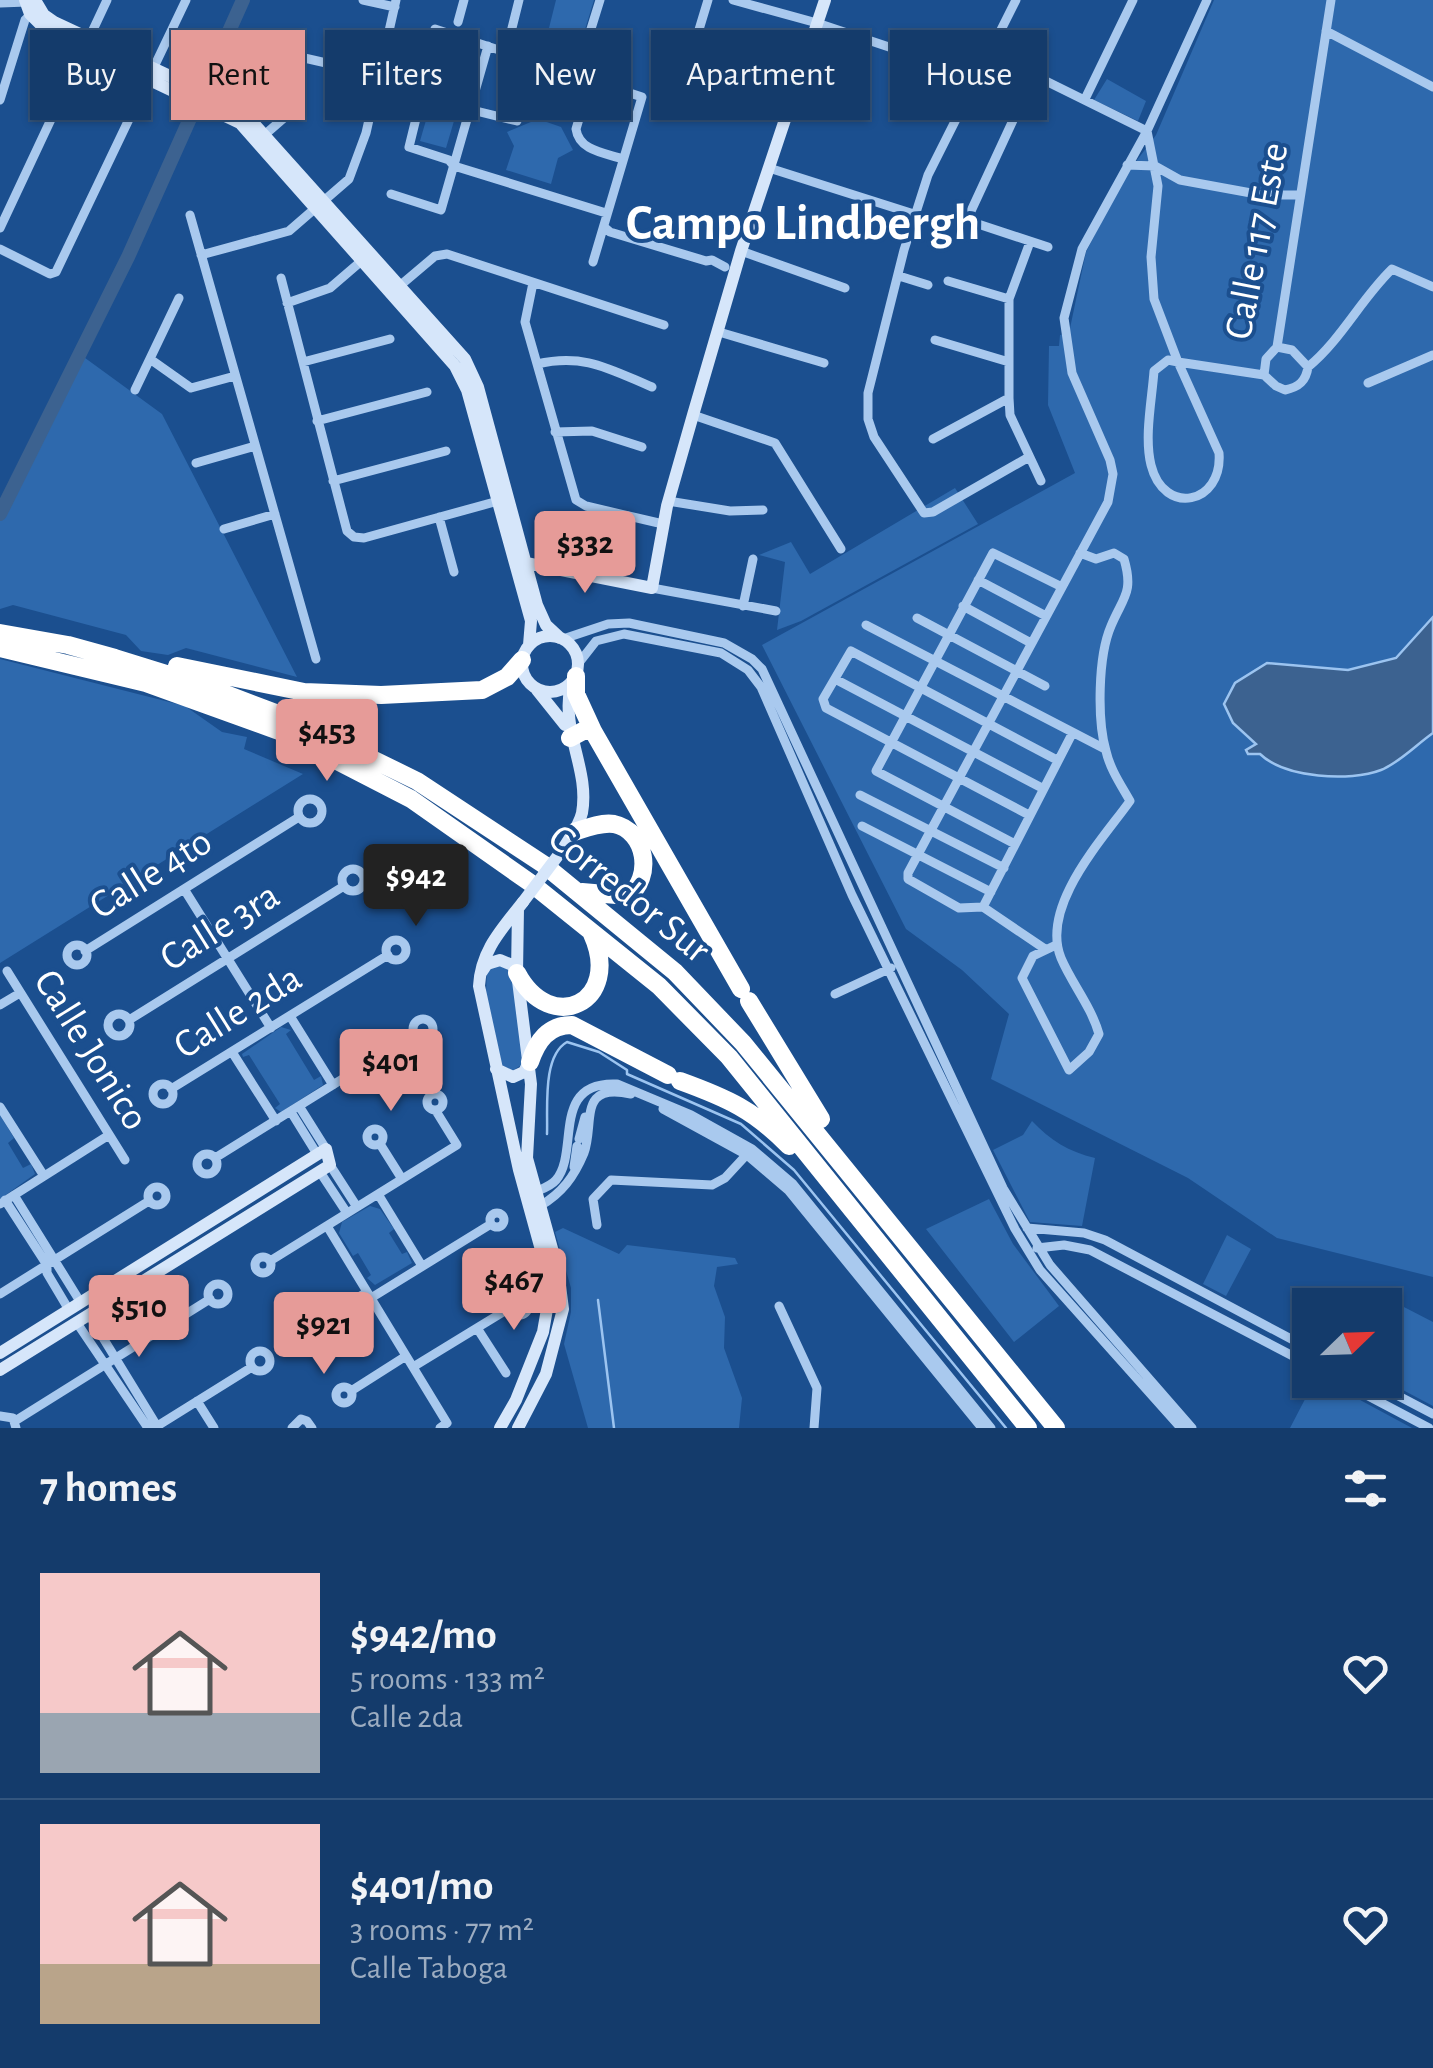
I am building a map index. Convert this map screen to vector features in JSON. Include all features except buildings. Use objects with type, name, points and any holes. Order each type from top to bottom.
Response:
[{"type":"highway","name":"Corredor Sur","points":[[0,633],[115,658],[286,717],[433,792],[577,891],[675,972],[744,1043],[1056,1428]]},
{"type":"highway","name":"Corredor Sur","points":[[0,648],[146,683],[278,731],[411,799],[590,929],[659,986],[729,1057],[1028,1428]]},
{"type":"highway","points":[[115,658],[182,667],[304,692],[347,695],[482,690],[508,677],[526,653]]},
{"type":"highway","points":[[575,674],[576,694],[593,731],[745,995],[884,1216]]},
{"type":"highway","points":[[570,735],[593,731]]},
{"type":"highway","points":[[574,832],[612,824],[628,831],[643,854],[645,870],[636,890],[628,896],[577,891]]},
{"type":"highway","points":[[517,972],[528,992],[546,1005],[569,1005],[586,998],[598,984],[602,968],[601,954],[590,929]]},
{"type":"highway","points":[[530,1062],[547,1032],[572,1024],[674,1078],[752,1112],[855,1214]]},
{"type":"main road","points":[[526,563],[652,588],[668,501],[719,332],[730,269],[741,251],[824,0]]},
{"type":"main road","points":[[31,4],[47,30]]},
{"type":"main road","points":[[151,74],[233,112],[261,138],[473,373],[511,509],[532,628],[526,653],[526,680],[570,735]]},
{"type":"main road","points":[[396,289],[462,378],[498,501],[526,563],[542,618],[550,631],[576,652],[567,708],[582,813],[563,849],[493,939],[480,975],[480,996],[496,1069],[551,1286],[543,1332],[500,1428]]},
{"type":"main road","points":[[498,501],[505,486]]},
{"type":"main road","points":[[498,501],[511,509]]},
{"type":"main road","points":[[522,588],[520,568],[526,563]]},
{"type":"main road","points":[[526,653],[543,637],[562,639]]},
{"type":"main road","points":[[536,689],[550,693],[575,674]]},
{"type":"main road","points":[[518,1428],[546,1374],[561,1327],[562,1290],[526,1158],[532,1084],[517,972],[521,905]]},
{"type":"main road","points":[[480,975],[495,960],[508,962],[517,972]]},
{"type":"main road","points":[[496,1069],[506,1076],[517,1076],[530,1062]]},
{"type":"main road","points":[[0,1353],[79,1313],[227,1229],[325,1168],[321,1152],[219,1216],[79,1313],[0,1370]]},
{"type":"main road","points":[[219,1216],[227,1229]]},
{"type":"main road","points":[[530,1368],[546,1374]]},
{"type":"street","points":[[95,30],[108,0]]},
{"type":"street","points":[[0,249],[50,274],[59,268],[158,77],[186,0]]},
{"type":"street","points":[[363,0],[396,3],[390,30]]},
{"type":"street","points":[[458,22],[464,0]]},
{"type":"street","points":[[512,30],[520,0]]},
{"type":"street","points":[[591,30],[600,0]]},
{"type":"street","points":[[699,30],[708,0]]},
{"type":"street","points":[[733,0],[890,47]]},
{"type":"street","points":[[1001,30],[1016,0]]},
{"type":"street","points":[[1085,99],[1133,0]]},
{"type":"street","points":[[1045,950],[983,908],[959,908],[911,882],[908,873],[1108,502],[1110,460],[1072,373],[1064,318],[1082,249],[1147,131],[1208,0]]},
{"type":"street","name":"Calle 117 Este","points":[[1264,375],[1266,359],[1276,347],[1331,0]]},
{"type":"street","points":[[0,3],[31,4],[0,100]]},
{"type":"street","points":[[435,29],[498,49]]},
{"type":"street","points":[[1326,30],[1433,87]]},
{"type":"street","points":[[478,78],[488,46]]},
{"type":"street","points":[[1047,81],[1147,131],[1158,186],[1152,257],[1154,299],[1178,362],[1219,453],[1220,469],[1216,482],[1206,490],[1180,499],[1168,494],[1150,463],[1154,371],[1168,360],[1178,362],[1264,375],[1286,390],[1300,384],[1308,367],[1323,355],[1370,289],[1392,269],[1433,287]]},
{"type":"street","points":[[593,262],[642,97],[631,93]]},
{"type":"street","points":[[0,228],[52,120]]},
{"type":"street","points":[[261,138],[282,120]]},
{"type":"street","points":[[201,255],[283,234],[320,206],[354,170],[367,120]]},
{"type":"street","points":[[416,120],[409,147],[449,160],[454,166],[606,212]]},
{"type":"street","points":[[391,194],[442,210],[466,120]]},
{"type":"street","points":[[579,120],[577,137],[586,147],[623,159]]},
{"type":"street","points":[[955,120],[928,175],[868,392],[868,419],[874,436],[924,512],[933,512],[1029,457]]},
{"type":"street","points":[[1012,120],[978,191],[972,219],[1048,247]]},
{"type":"street","points":[[1127,165],[1156,166],[1180,180],[1262,196],[1298,195]]},
{"type":"street","points":[[769,168],[917,215]]},
{"type":"street","points":[[190,216],[316,659]]},
{"type":"street","points":[[604,227],[730,269]]},
{"type":"street","points":[[1030,242],[1009,299],[1008,398],[1010,415],[1041,481]]},
{"type":"street","points":[[741,251],[846,288]]},
{"type":"street","points":[[396,289],[435,256],[447,254],[664,325]]},
{"type":"street","points":[[287,303],[322,293],[367,256]]},
{"type":"street","points":[[899,276],[928,285]]},
{"type":"street","points":[[280,278],[347,531],[354,538],[364,538],[498,501]]},
{"type":"street","points":[[948,281],[1009,299]]},
{"type":"street","points":[[533,284],[525,322],[576,500],[586,506],[664,524]]},
{"type":"street","points":[[135,390],[179,298]]},
{"type":"street","points":[[719,332],[824,363]]},
{"type":"street","points":[[302,362],[390,339]]},
{"type":"street","points":[[935,340],[1009,362]]},
{"type":"street","points":[[1276,347],[1292,350],[1308,367]]},
{"type":"street","points":[[1368,383],[1433,355]]},
{"type":"street","points":[[537,364],[559,358],[588,360],[652,387]]},
{"type":"street","points":[[150,359],[191,388],[235,376]]},
{"type":"street","points":[[318,421],[427,392]]},
{"type":"street","points":[[934,440],[1008,398]]},
{"type":"street","points":[[693,415],[775,443],[841,549]]},
{"type":"street","points":[[555,432],[592,431],[642,448]]},
{"type":"street","points":[[196,462],[256,446]]},
{"type":"street","points":[[333,481],[446,451]]},
{"type":"street","points":[[668,501],[730,511],[763,510]]},
{"type":"street","points":[[224,528],[275,514]]},
{"type":"street","points":[[439,516],[454,572]]},
{"type":"street","points":[[1015,844],[876,770],[993,553],[1062,588]]},
{"type":"street","points":[[1056,945],[1028,962],[1022,978],[1068,1070],[1089,1052],[1099,1034],[1056,945],[1056,932],[1063,904],[1084,862],[1130,801],[1105,750],[1102,660],[1110,627],[1128,595],[1129,574],[1124,559],[1114,553],[1096,559],[1080,554]]},
{"type":"street","points":[[743,606],[753,560]]},
{"type":"street","points":[[978,580],[1046,616]]},
{"type":"street","points":[[652,588],[776,611]]},
{"type":"street","points":[[963,606],[1031,643]]},
{"type":"street","points":[[917,618],[1046,686]]},
{"type":"street","points":[[562,639],[608,624],[629,622],[724,642],[752,658],[771,683],[861,883],[893,967]]},
{"type":"street","points":[[866,625],[1105,750]]},
{"type":"street","points":[[575,674],[596,641],[624,634],[721,653],[735,659],[760,687],[849,888],[893,967],[1021,1229],[1033,1249],[1192,1428]]},
{"type":"street","points":[[1029,815],[826,708],[823,699],[851,651],[1057,760]]},
{"type":"street","points":[[835,679],[1042,788]]},
{"type":"street","points":[[983,908],[1072,734]]},
{"type":"street","points":[[860,795],[1004,868]]},
{"type":"street","name":"Calle 4to","points":[[85,951],[300,817]]},
{"type":"street","points":[[862,826],[991,892]]},
{"type":"street","points":[[849,888],[861,883]]},
{"type":"street","name":"Calle 3ra","points":[[129,1020],[344,886]]},
{"type":"street","points":[[184,890],[270,1028]]},
{"type":"street","name":"Calle 2da","points":[[172,1089],[388,955]]},
{"type":"street","points":[[835,994],[893,967]]},
{"type":"street","name":"Calle Jonico","points":[[7,971],[125,1160]]},
{"type":"street","points":[[0,1005],[20,992]]},
{"type":"street","points":[[290,1016],[333,1085]]},
{"type":"street","points":[[215,1158],[414,1034]]},
{"type":"street","points":[[232,1052],[276,1120]]},
{"type":"street","points":[[537,1199],[561,1170],[576,1103],[582,1094],[604,1083],[631,1089],[692,1115],[793,1184],[991,1428]]},
{"type":"street","points":[[574,1170],[588,1112],[603,1094],[629,1093],[750,1152],[788,1190],[982,1428]]},
{"type":"street","points":[[0,1107],[44,1176]]},
{"type":"street","points":[[295,1109],[321,1152]]},
{"type":"street","points":[[270,1261],[457,1145],[436,1110]]},
{"type":"street","points":[[537,1199],[564,1190],[586,1144],[588,1112]]},
{"type":"street","points":[[109,1135],[6,1200],[51,1262],[79,1313],[153,1427],[252,1367]]},
{"type":"street","points":[[380,1144],[402,1179]]},
{"type":"street","points":[[597,1225],[593,1200],[611,1180],[712,1185],[726,1178],[750,1152]]},
{"type":"street","points":[[325,1168],[352,1210]]},
{"type":"street","points":[[378,1194],[422,1266]]},
{"type":"street","points":[[0,1294],[150,1201]]},
{"type":"street","points":[[310,1326],[491,1224]]},
{"type":"street","points":[[327,1226],[447,1424],[440,1428]]},
{"type":"street","points":[[1021,1229],[1084,1233],[1105,1240],[1292,1340]]},
{"type":"street","points":[[1033,1249],[1064,1245],[1090,1250],[1292,1356]]},
{"type":"street","points":[[1033,1249],[1040,1270],[1181,1428]]},
{"type":"street","points":[[0,1416],[10,1416],[15,1425],[210,1300]]},
{"type":"street","points":[[413,1367],[513,1306]]},
{"type":"street","points":[[779,1306],[816,1388],[814,1428]]},
{"type":"street","points":[[477,1328],[506,1373]]},
{"type":"street","points":[[351,1391],[406,1356]]},
{"type":"street","points":[[1372,1398],[1429,1428]]},
{"type":"street","points":[[1402,1398],[1433,1414]]},
{"type":"street","points":[[197,1401],[214,1428]]},
{"type":"street","points":[[292,1428],[300,1419],[312,1428]]},
{"type":"shaded area","points":[[556,0],[594,0],[585,30],[548,30]]},
{"type":"shaded area","points":[[1214,0],[1433,0],[1433,1277],[1277,1238],[1188,1178],[991,1079],[1009,1014],[962,970],[906,929],[762,645],[1075,473],[1048,405],[1049,346],[1059,346],[1060,335],[1069,333],[1086,252],[1125,176],[1156,135]]},
{"type":"shaded area","points":[[1107,79],[1146,101],[1138,121],[1094,100]]},
{"type":"shaded area","points":[[426,120],[454,120],[446,148],[420,141]]},
{"type":"shaded area","points":[[541,120],[561,127],[573,150],[558,158],[551,184],[506,170],[514,146],[507,132]]},
{"type":"shaded area","points":[[81,355],[162,414],[297,677],[186,648],[168,655],[141,651],[126,635],[13,605],[0,609],[0,510],[4,512]]},
{"type":"shaded area","points":[[955,488],[978,524],[801,621],[777,630],[785,562],[759,555],[791,542],[810,574]]},
{"type":"shaded area","points":[[1433,617],[1433,733],[1401,758],[1368,774],[1336,777],[1301,773],[1260,754],[1248,754],[1246,750],[1256,744],[1233,723],[1224,704],[1235,683],[1267,663],[1348,670],[1396,658]]},
{"type":"shaded area","points":[[0,659],[185,706],[222,732],[247,737],[244,749],[303,774],[0,963]]},
{"type":"shaded area","points":[[501,965],[513,974],[523,1064],[512,1071],[502,1065],[486,993],[487,970]]},
{"type":"shaded area","points":[[281,1027],[291,1030],[286,1034],[314,1080],[321,1076],[323,1085],[281,1112],[275,1108],[280,1104],[249,1055],[242,1054]]},
{"type":"shaded area","points":[[0,1115],[14,1138],[8,1143],[23,1168],[31,1164],[35,1174],[0,1199]]},
{"type":"shaded area","points":[[1032,1121],[1060,1144],[1095,1158],[1082,1226],[1030,1222],[993,1150],[1023,1135]]},
{"type":"shaded area","points":[[989,1199],[1013,1244],[1059,1306],[1014,1342],[926,1229]]},
{"type":"shaded area","points":[[370,1206],[380,1209],[394,1229],[389,1233],[412,1263],[375,1285],[367,1278],[371,1275],[358,1253],[353,1256],[339,1233],[342,1222]]},
{"type":"shaded area","points":[[563,1228],[619,1254],[627,1245],[735,1258],[738,1264],[717,1267],[714,1286],[725,1317],[724,1348],[742,1398],[739,1428],[588,1428],[564,1344],[571,1288],[555,1232]]},
{"type":"shaded area","points":[[1227,1235],[1251,1249],[1226,1296],[1203,1284]]},
{"type":"shaded area","points":[[1402,1306],[1433,1322],[1433,1406],[1402,1390]]},
{"type":"shaded area","points":[[1306,1398],[1356,1398],[1412,1428],[1290,1428]]},
{"type":"waterway","points":[[0,514],[128,257],[243,0]]},
{"type":"waterway","points":[[547,1134],[550,1071],[553,1059],[567,1042],[599,1052],[627,1070],[627,1074],[741,1124],[794,1170],[1006,1428]]},
{"type":"waterway","points":[[598,1300],[614,1428]]},
{"type":"district","name":"Campo Lindbergh","points":[[803,224]]}]
